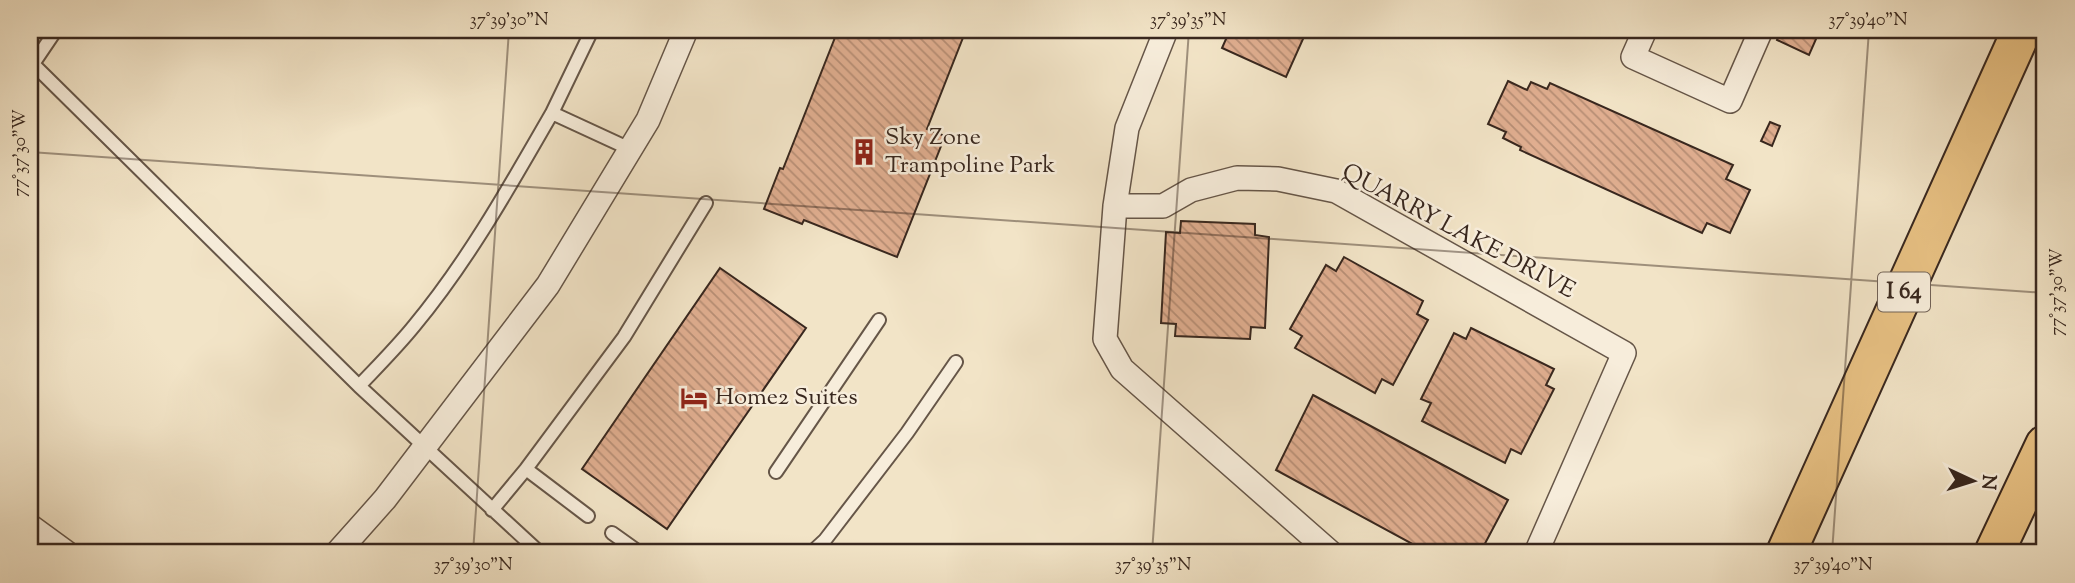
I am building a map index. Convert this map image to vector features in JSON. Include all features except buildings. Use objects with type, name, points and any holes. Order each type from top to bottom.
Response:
[{"type":"highway","name":"I 64","points":[[1786,553],[2022,30]]},
{"type":"highway","points":[[1994,553],[2045,445]]},
{"type":"street","points":[[337,553],[385,499],[548,285],[648,120],[687,30]]},
{"type":"street","points":[[1166,30],[1127,128],[1115,206],[1105,339],[1122,369],[1331,553]]},
{"type":"street","points":[[1645,30],[1633,57],[1730,101],[1761,30]]},
{"type":"street","name":"QUARRY LAKE DRIVE","points":[[1115,206],[1163,206],[1191,190],[1237,178],[1278,179],[1336,191],[1624,353],[1536,553]]},
{"type":"street","points":[[30,526],[67,553]]},
{"type":"lane","points":[[56,30],[32,62],[359,386],[540,553]]},
{"type":"lane","points":[[359,386],[414,326],[463,261],[507,192],[552,113],[592,30]]},
{"type":"lane","points":[[552,113],[630,149]]},
{"type":"lane","points":[[492,510],[526,469],[624,337],[706,203]]},
{"type":"lane","points":[[776,472],[879,320]]},
{"type":"lane","points":[[811,553],[825,540],[890,455],[956,362]]},
{"type":"lane","points":[[526,469],[588,516]]},
{"type":"lane","points":[[612,533],[640,553]]},
{"type":"place","name":"Sky Zone Trampoline Park","points":[[864,152]]},
{"type":"place","name":"Home2 Suites","points":[[694,398]]}]
